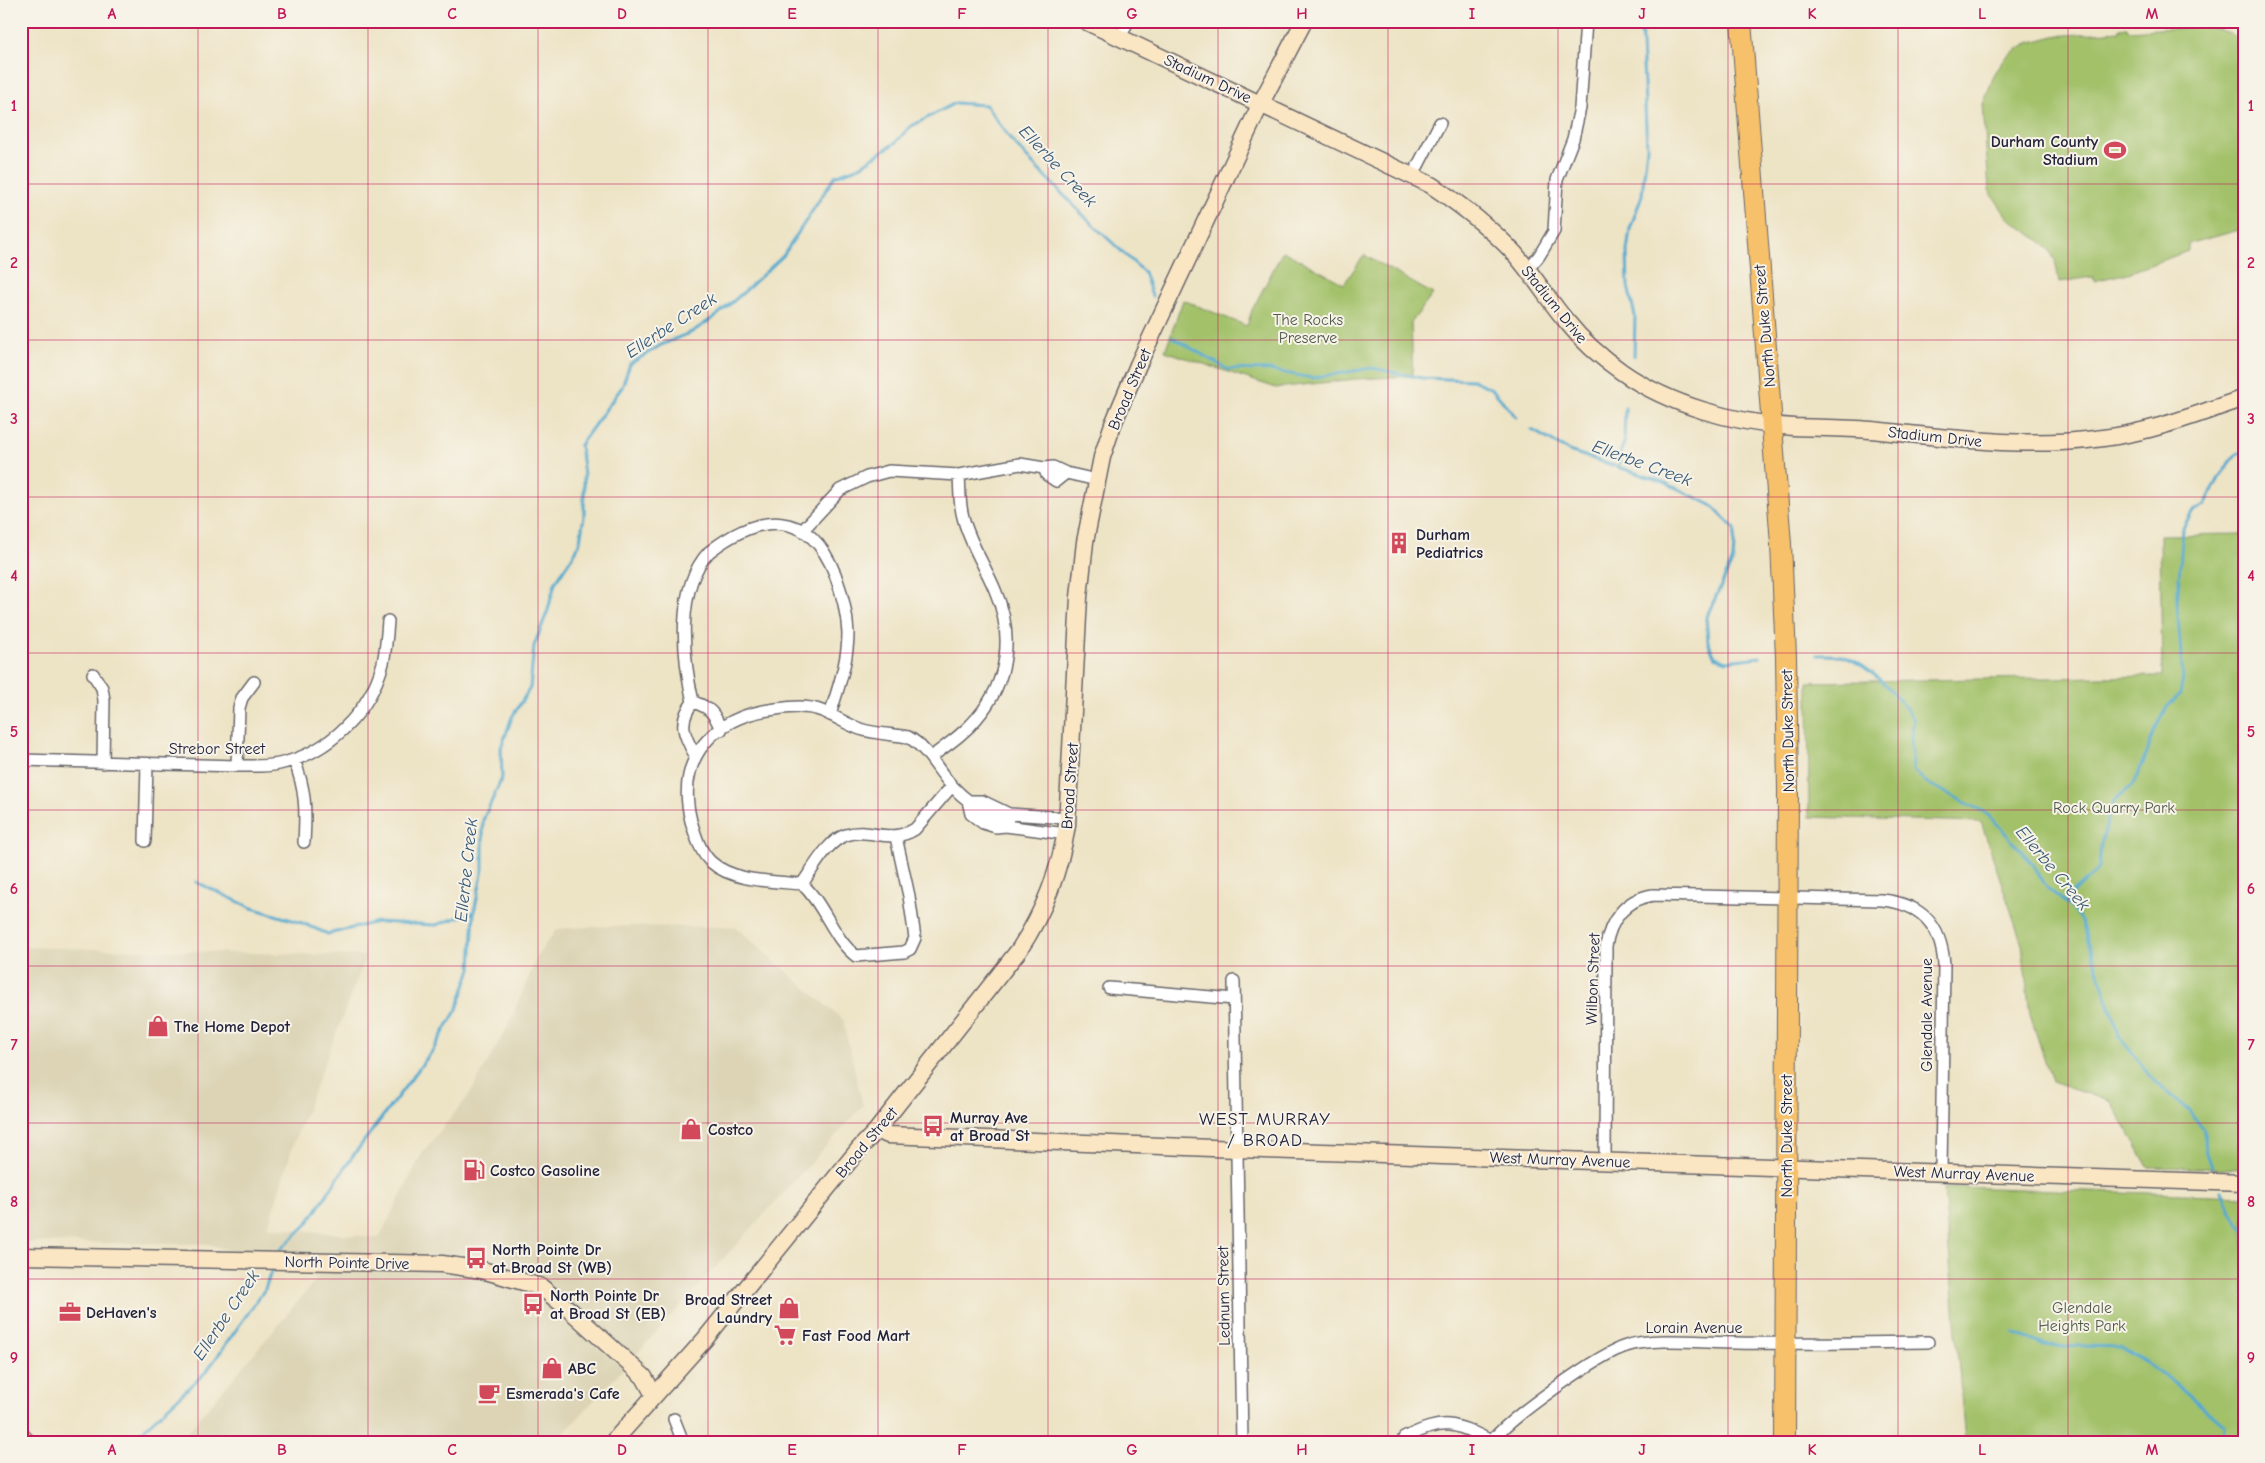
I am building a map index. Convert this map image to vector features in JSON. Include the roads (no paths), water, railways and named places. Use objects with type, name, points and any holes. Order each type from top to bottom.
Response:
[{"type":"highway","name":"North Duke Street","points":[[1741,21],[1772,424],[1786,657],[1785,1442]]},
{"type":"highway","points":[[21,1438],[25,1442]]},
{"type":"street","name":"Stadium Drive","points":[[1085,21],[1431,185],[1474,215],[1501,240],[1576,332],[1605,360],[1631,378],[1663,395],[1689,405],[1734,418],[1772,424],[1854,428],[1970,440],[2042,444],[2126,435],[2192,416],[2244,398]]},
{"type":"street","points":[[1120,38],[1128,21]]},
{"type":"street","name":"Broad Street","points":[[613,1442],[705,1339],[876,1130],[1029,934],[1052,888],[1067,826],[1079,597],[1085,542],[1097,480],[1113,424],[1261,103],[1304,21]]},
{"type":"street","points":[[1527,270],[1539,256],[1554,231],[1557,180],[1573,139],[1580,108],[1586,21]]},
{"type":"street","points":[[1412,175],[1440,123]]},
{"type":"street","points":[[803,530],[840,490],[867,476],[900,470],[959,475],[1011,464],[1044,468],[1053,467],[1066,473],[1097,480]]},
{"type":"street","points":[[931,757],[961,734],[990,702],[1000,679],[1006,652],[1007,636],[1001,605],[963,518],[959,475]]},
{"type":"street","points":[[695,755],[684,733],[683,720],[693,702],[685,660],[684,631],[694,576],[704,558],[715,548],[755,526],[782,524],[803,530],[814,538],[826,555],[844,600],[847,622],[845,665],[830,715]]},
{"type":"street","name":"Strebor Street","points":[[21,760],[263,766],[294,760],[335,737],[363,707],[373,690],[383,663],[388,621]]},
{"type":"street","points":[[93,674],[102,688],[104,700],[103,763]]},
{"type":"street","points":[[237,766],[238,708],[242,698],[254,682]]},
{"type":"street","points":[[693,702],[704,705],[711,710],[721,730]]},
{"type":"street","points":[[896,837],[909,896],[915,938],[910,949],[904,952],[856,956],[846,949],[824,909],[802,884],[745,877],[728,872],[711,862],[698,841],[687,803],[688,778],[695,755],[711,737],[750,715],[775,709],[807,707],[868,731],[908,737],[921,746],[952,786],[968,800],[971,814],[990,820],[996,818],[1067,826]]},
{"type":"street","points":[[294,760],[303,784],[305,798],[304,842]]},
{"type":"street","points":[[145,841],[147,764]]},
{"type":"street","points":[[802,884],[828,849],[846,834],[896,837],[915,829],[952,786]]},
{"type":"street","points":[[968,800],[982,801],[1007,820]]},
{"type":"street","name":"Wilbon Street","points":[[1605,1161],[1606,946],[1610,926],[1616,917],[1636,900],[1653,895],[1786,897]]},
{"type":"street","name":"Glendale Avenue","points":[[1786,897],[1898,902],[1916,909],[1933,926],[1942,947],[1944,964],[1941,1172]]},
{"type":"street","name":"Lednum Street","points":[[1234,981],[1242,1442]]},
{"type":"street","points":[[1110,988],[1234,999]]},
{"type":"street","name":"West Murray Avenue","points":[[876,1130],[888,1135],[1237,1149],[2244,1183]]},
{"type":"street","name":"North Pointe Drive","points":[[21,1256],[455,1265],[482,1270],[521,1282],[654,1395]]},
{"type":"street","name":"Lorain Avenue","points":[[1491,1442],[1513,1420],[1533,1405],[1606,1355],[1626,1345],[1654,1342],[1786,1344],[1928,1342]]},
{"type":"street","points":[[674,1418],[683,1442]]},
{"type":"street","points":[[1404,1438],[1434,1426],[1442,1425],[1465,1427],[1491,1442]]},
{"type":"waterway","points":[[1634,356],[1635,316],[1628,286],[1627,251],[1630,229],[1642,195],[1647,147],[1641,21]]},
{"type":"waterway","name":"Ellerbe Creek","points":[[278,1256],[280,1250],[307,1224],[352,1157],[433,1050],[457,1009],[471,969],[474,912],[483,869],[483,820],[502,778],[501,748],[512,717],[530,688],[534,646],[548,610],[555,583],[576,551],[580,541],[584,516],[584,475],[580,445],[622,387],[630,364],[661,345],[692,332],[716,316],[744,292],[783,256],[835,176],[857,168],[895,143],[910,127],[955,103],[986,105],[1011,140],[1034,165],[1089,221],[1144,272],[1152,296]]},
{"type":"waterway","name":"Ellerbe Creek","points":[[1172,337],[1227,369],[1269,370],[1312,378],[1372,368],[1422,378],[1473,380],[1492,389],[1516,417]]},
{"type":"waterway","points":[[1619,468],[1620,453],[1624,443],[1625,408]]},
{"type":"waterway","name":"Ellerbe Creek","points":[[1532,430],[1569,451],[1664,482],[1711,505],[1735,529],[1733,560],[1706,618],[1708,642],[1715,657],[1727,661],[1760,657]]},
{"type":"waterway","points":[[2072,908],[2071,894],[2094,874],[2099,866],[2101,844],[2113,801],[2132,786],[2144,761],[2154,732],[2167,707],[2180,694],[2183,679],[2177,604],[2183,528],[2192,512],[2205,505],[2220,476],[2236,455],[2244,450]]},
{"type":"waterway","name":"Ellerbe Creek","points":[[1817,655],[1835,655],[1855,661],[1884,683],[1914,720],[1911,736],[1913,770],[1927,783],[1988,814],[2033,864],[2047,888],[2072,908],[2082,922],[2120,1038],[2155,1081],[2191,1112],[2202,1128],[2212,1167]]},
{"type":"waterway","points":[[196,882],[252,908],[302,923],[328,934],[377,922],[436,925],[474,912]]},
{"type":"waterway","name":"Ellerbe Creek","points":[[2222,1191],[2230,1211],[2244,1231]]},
{"type":"waterway","name":"Ellerbe Creek","points":[[130,1442],[207,1371],[265,1289],[273,1266]]},
{"type":"waterway","points":[[2014,1333],[2043,1345],[2121,1347],[2175,1383],[2224,1425],[2223,1442]]},
{"type":"place","name":"Durham County Stadium","points":[[2115,150]]},
{"type":"place","name":"Durham Pediatrics","points":[[1399,543]]},
{"type":"place","name":"The Home Depot","points":[[158,1026]]},
{"type":"place","name":"Murray Ave at Broad St","points":[[933,1126]]},
{"type":"place","name":"Costco","points":[[691,1129]]},
{"type":"place","name":"Costco Gasoline","points":[[474,1170]]},
{"type":"place","name":"North Pointe Dr at Broad St (WB)","points":[[476,1258]]},
{"type":"place","name":"North Pointe Dr at Broad St (EB)","points":[[533,1304]]},
{"type":"place","name":"Broad Street Laundry","points":[[789,1308]]},
{"type":"place","name":"DeHaven's","points":[[70,1312]]},
{"type":"place","name":"Fast Food Mart","points":[[785,1335]]},
{"type":"place","name":"ABC","points":[[552,1368]]},
{"type":"place","name":"Esmerada's Cafe","points":[[489,1393]]},
{"type":"district","name":"WEST MURRAY / BROAD","points":[[1265,1129]]},
{"type":"park label","name":"The Rocks Preserve","points":[[1308,328]]},
{"type":"park label","name":"Rock Quarry Park","points":[[2114,807]]},
{"type":"park label","name":"Glendale Heights Park","points":[[2082,1316]]}]
